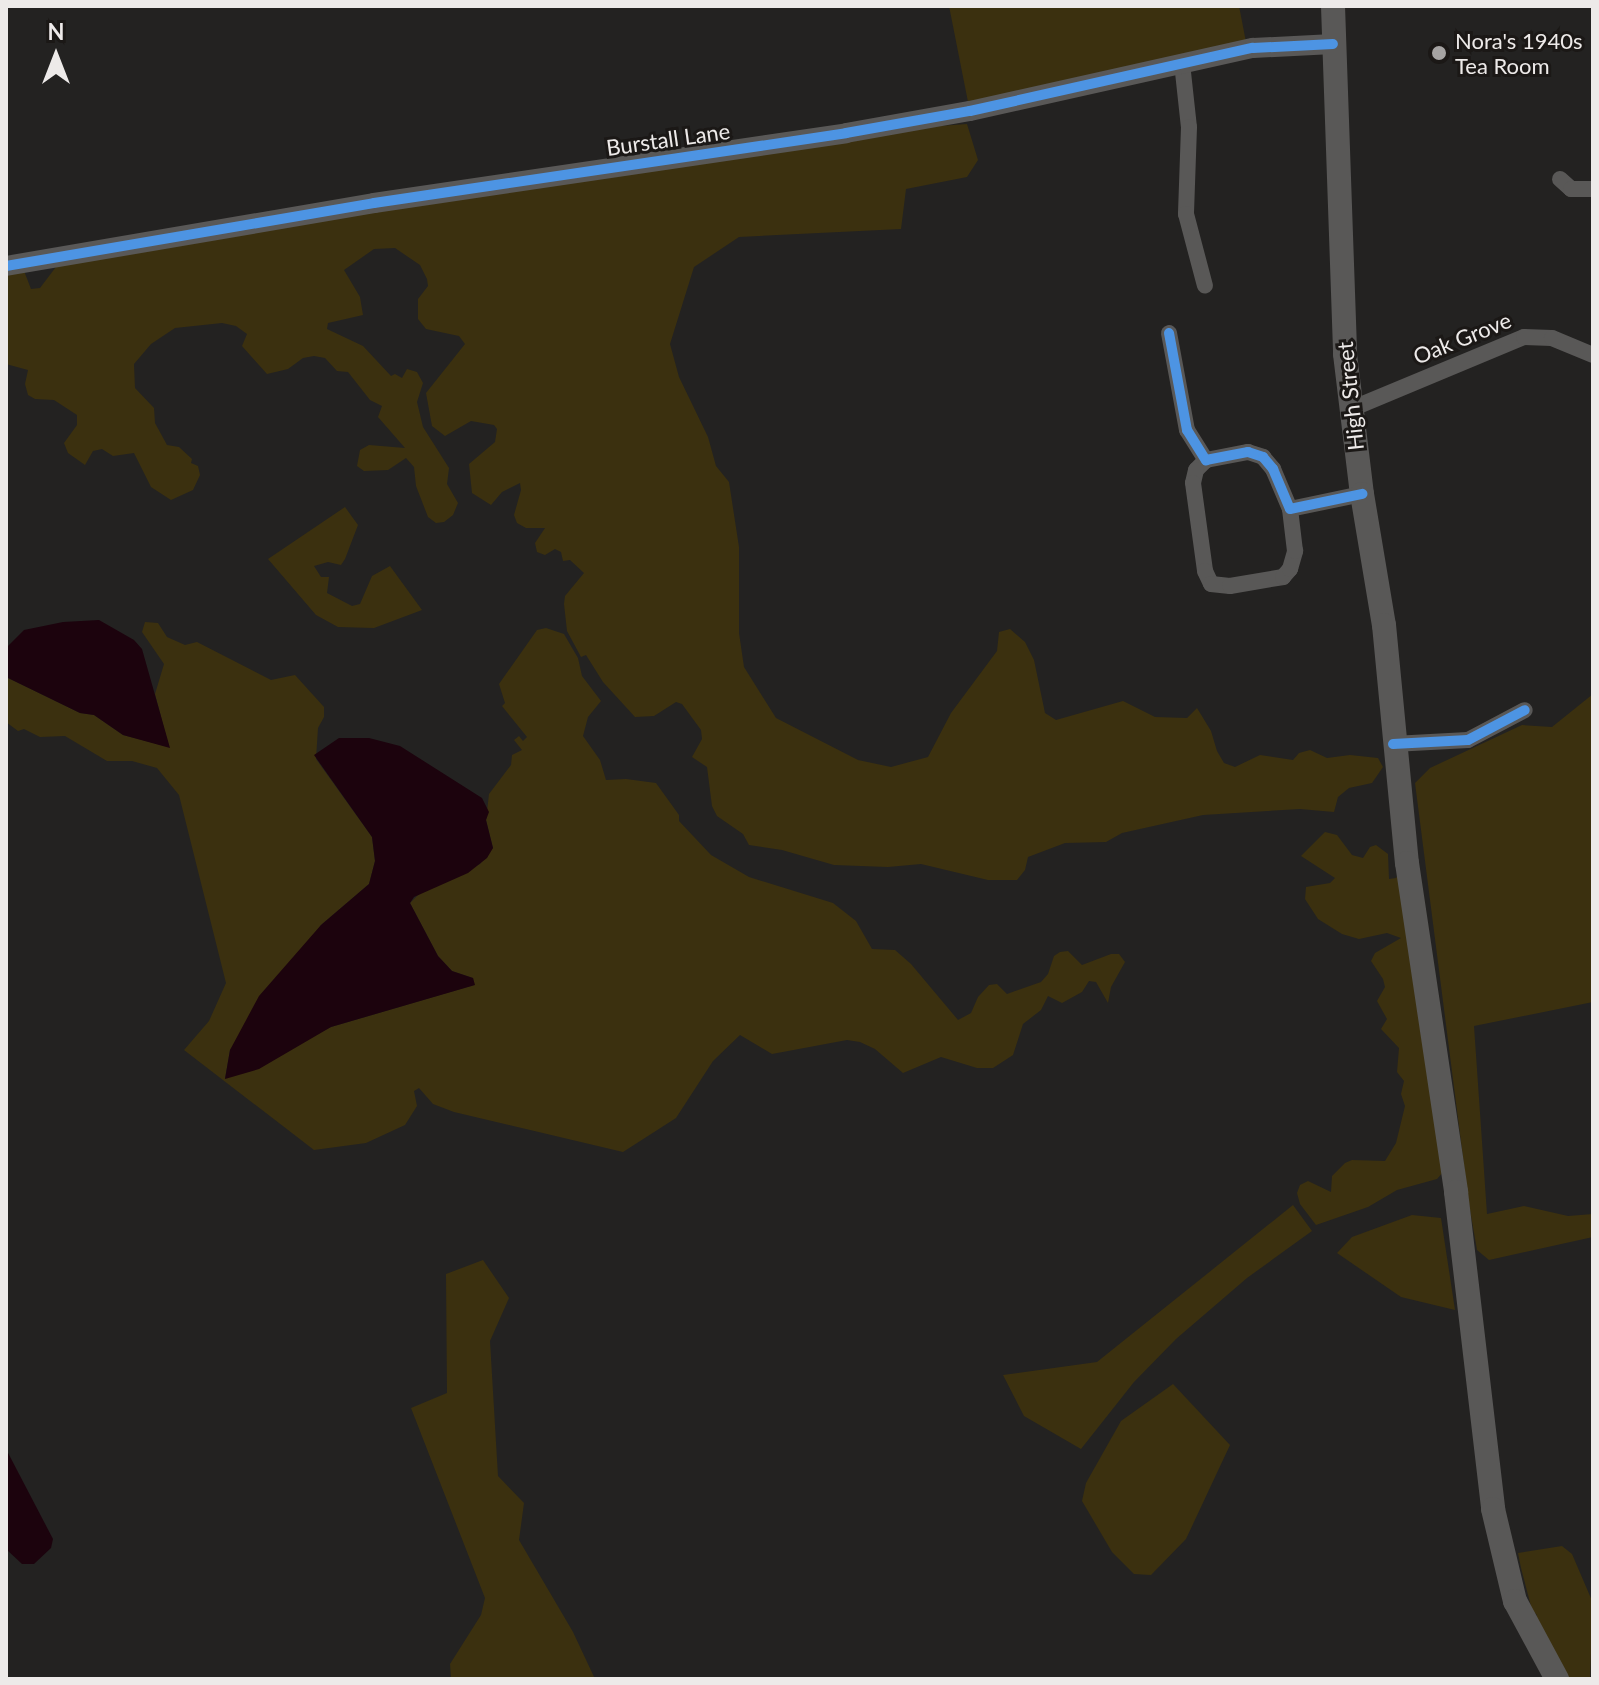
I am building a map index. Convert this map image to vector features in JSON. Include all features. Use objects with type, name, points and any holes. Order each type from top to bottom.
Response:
[{"type":"main road","name":"High Street","points":[[1339,8],[1333,44],[1344,340],[1362,494],[1384,625],[1393,744],[1407,863],[1456,1192],[1493,1509],[1515,1601],[1557,1679]]},
{"type":"street","name":"Burstall Lane","points":[[6,266],[374,203],[846,133],[970,111],[1274,45],[1333,44]]},
{"type":"street","points":[[1182,63],[1189,127],[1186,214],[1205,286]]},
{"type":"street","points":[[1560,179],[1571,189],[1593,189]]},
{"type":"street","points":[[1169,333],[1187,430],[1206,460]]},
{"type":"street","name":"Oak Grove","points":[[1351,409],[1524,337],[1552,338],[1593,355]]},
{"type":"street","points":[[1248,452],[1263,457],[1273,469],[1290,509],[1295,551],[1290,569],[1283,577],[1218,588],[1211,584],[1205,571],[1193,483],[1196,470],[1206,460],[1248,452]]},
{"type":"street","points":[[1290,509],[1362,494]]},
{"type":"street","points":[[1393,744],[1468,740],[1525,710]]},
{"type":"shaded area","points":[[949,6],[1239,6],[1246,42],[969,107]]},
{"type":"shaded area","points":[[967,124],[978,160],[967,177],[906,189],[901,229],[739,237],[694,267],[670,344],[679,377],[708,437],[716,466],[729,482],[739,547],[739,633],[744,667],[776,718],[858,760],[891,767],[928,757],[951,713],[997,651],[999,632],[1010,629],[1025,642],[1034,660],[1045,713],[1056,720],[1123,701],[1155,717],[1187,718],[1197,708],[1211,731],[1224,763],[1235,767],[1260,755],[1293,760],[1299,753],[1310,750],[1327,758],[1350,755],[1378,758],[1383,767],[1372,783],[1349,788],[1338,797],[1334,812],[1300,809],[1203,815],[1122,833],[1106,842],[1065,843],[1028,857],[1025,870],[1017,880],[988,880],[921,864],[888,867],[834,865],[782,850],[749,845],[743,834],[717,816],[712,806],[707,767],[692,757],[702,739],[701,730],[682,704],[676,702],[654,716],[635,717],[603,682],[586,655],[581,657],[567,631],[564,604],[565,596],[584,573],[570,560],[563,561],[561,552],[555,549],[545,555],[537,552],[535,543],[545,528],[526,528],[517,523],[514,515],[520,483],[502,492],[491,505],[472,493],[469,464],[495,442],[497,429],[494,425],[471,421],[445,436],[432,426],[426,393],[465,344],[459,336],[426,329],[418,319],[418,299],[428,286],[427,279],[420,265],[395,248],[374,249],[344,270],[360,297],[363,315],[328,323],[327,329],[363,346],[391,376],[395,374],[402,378],[407,369],[417,372],[423,383],[417,402],[423,427],[449,468],[447,484],[458,503],[453,515],[444,522],[436,523],[428,517],[416,486],[414,467],[406,458],[388,470],[364,471],[357,466],[360,450],[369,445],[405,448],[378,417],[382,406],[370,400],[348,372],[337,371],[325,358],[303,358],[288,369],[267,374],[242,346],[247,334],[236,326],[222,323],[175,328],[151,344],[134,364],[135,388],[154,408],[155,423],[167,445],[179,447],[192,459],[191,463],[198,466],[200,475],[193,490],[171,500],[151,487],[134,453],[113,456],[102,449],[93,451],[85,465],[68,453],[64,443],[77,425],[77,415],[54,400],[35,399],[28,395],[25,384],[28,370],[6,364],[6,266],[21,263],[31,289],[40,288],[65,255],[846,133]]},
{"type":"shaded area","points":[[345,507],[358,525],[345,559],[341,565],[328,562],[314,566],[321,577],[329,577],[327,593],[352,606],[360,604],[372,576],[390,566],[422,610],[374,628],[338,627],[316,615],[268,559]]},
{"type":"shaded area","points":[[99,620],[134,640],[142,649],[170,748],[123,735],[94,715],[80,713],[6,677],[6,648],[24,630],[63,622]]},
{"type":"shaded area","points":[[145,622],[158,623],[167,637],[185,645],[197,642],[271,680],[295,675],[324,707],[324,717],[318,728],[316,759],[372,837],[375,861],[369,884],[321,925],[230,1050],[225,1078],[331,1027],[474,985],[473,978],[452,971],[438,956],[410,903],[419,894],[480,864],[493,848],[486,820],[489,794],[511,765],[512,755],[522,750],[514,740],[519,736],[523,741],[527,737],[502,706],[505,703],[499,684],[537,630],[546,628],[564,634],[578,658],[582,676],[601,701],[588,717],[583,736],[600,760],[606,780],[656,783],[679,815],[679,821],[711,855],[749,877],[833,903],[856,921],[872,949],[895,950],[911,964],[958,1020],[971,1013],[978,997],[989,985],[997,984],[1007,994],[1041,982],[1048,974],[1054,956],[1060,952],[1068,951],[1082,965],[1111,954],[1119,954],[1125,962],[1111,987],[1108,1003],[1096,982],[1089,981],[1082,992],[1062,1003],[1048,996],[1041,1010],[1023,1024],[1013,1055],[993,1068],[977,1068],[941,1057],[903,1073],[875,1049],[860,1042],[847,1040],[772,1054],[740,1035],[713,1061],[676,1118],[623,1152],[454,1112],[433,1104],[419,1088],[414,1091],[417,1106],[405,1125],[366,1143],[314,1150],[184,1050],[209,1021],[226,983],[179,795],[157,768],[132,761],[107,761],[65,736],[40,737],[24,729],[18,731],[6,722],[6,677],[80,713],[94,715],[123,735],[169,747],[155,694],[164,664],[142,632]]},
{"type":"shaded area","points":[[1593,694],[1593,1002],[1474,1026],[1487,1214],[1524,1206],[1568,1216],[1593,1214],[1593,1237],[1489,1260],[1477,1250],[1469,1204],[1415,783],[1430,768],[1522,725],[1552,727]]},
{"type":"shaded area","points":[[339,738],[369,738],[400,746],[482,798],[489,812],[486,820],[493,848],[487,858],[468,873],[414,897],[410,903],[438,956],[452,971],[473,978],[475,985],[331,1027],[259,1069],[225,1079],[230,1050],[259,996],[321,925],[369,884],[375,861],[372,837],[314,755]]},
{"type":"shaded area","points":[[1325,832],[1337,835],[1352,855],[1363,858],[1370,847],[1376,845],[1388,854],[1389,879],[1396,878],[1400,871],[1445,1170],[1437,1179],[1397,1190],[1368,1207],[1316,1225],[1300,1204],[1297,1193],[1300,1185],[1308,1181],[1331,1192],[1332,1176],[1345,1163],[1352,1160],[1385,1161],[1396,1143],[1405,1106],[1401,1094],[1404,1081],[1397,1072],[1399,1048],[1381,1029],[1387,1019],[1377,1001],[1385,987],[1371,961],[1375,953],[1401,938],[1387,933],[1359,939],[1342,934],[1318,919],[1305,899],[1306,887],[1330,883],[1335,878],[1301,856]]},
{"type":"shaded area","points":[[1293,1205],[1312,1231],[1247,1278],[1176,1339],[1134,1382],[1081,1449],[1024,1416],[1003,1375],[1097,1362]]},
{"type":"shaded area","points":[[1412,1215],[1441,1218],[1455,1310],[1401,1297],[1337,1253],[1352,1237]]},
{"type":"shaded area","points":[[483,1260],[509,1298],[490,1341],[498,1476],[524,1503],[519,1540],[573,1632],[595,1679],[451,1678],[450,1664],[481,1615],[485,1598],[411,1408],[447,1393],[446,1274]]},
{"type":"shaded area","points":[[1173,1384],[1230,1445],[1186,1539],[1151,1575],[1134,1574],[1112,1552],[1082,1501],[1086,1483],[1121,1421]]},
{"type":"shaded area","points":[[6,1449],[53,1539],[51,1548],[34,1564],[22,1564],[6,1549]]},
{"type":"shaded area","points":[[1562,1546],[1572,1554],[1593,1603],[1590,1679],[1566,1679],[1534,1620],[1537,1615],[1532,1610],[1521,1568],[1518,1553]]},
{"type":"cycle path","points":[[6,266],[374,203],[846,133],[970,111],[1253,48],[1333,44]]},
{"type":"cycle path","points":[[1169,333],[1187,430],[1206,460],[1248,452],[1263,457],[1273,469],[1290,509],[1362,494]]},
{"type":"cycle path","points":[[1393,744],[1468,740],[1525,710]]},
{"type":"place","name":"Nora's 1940s Tea Room","points":[[1439,53]]}]
